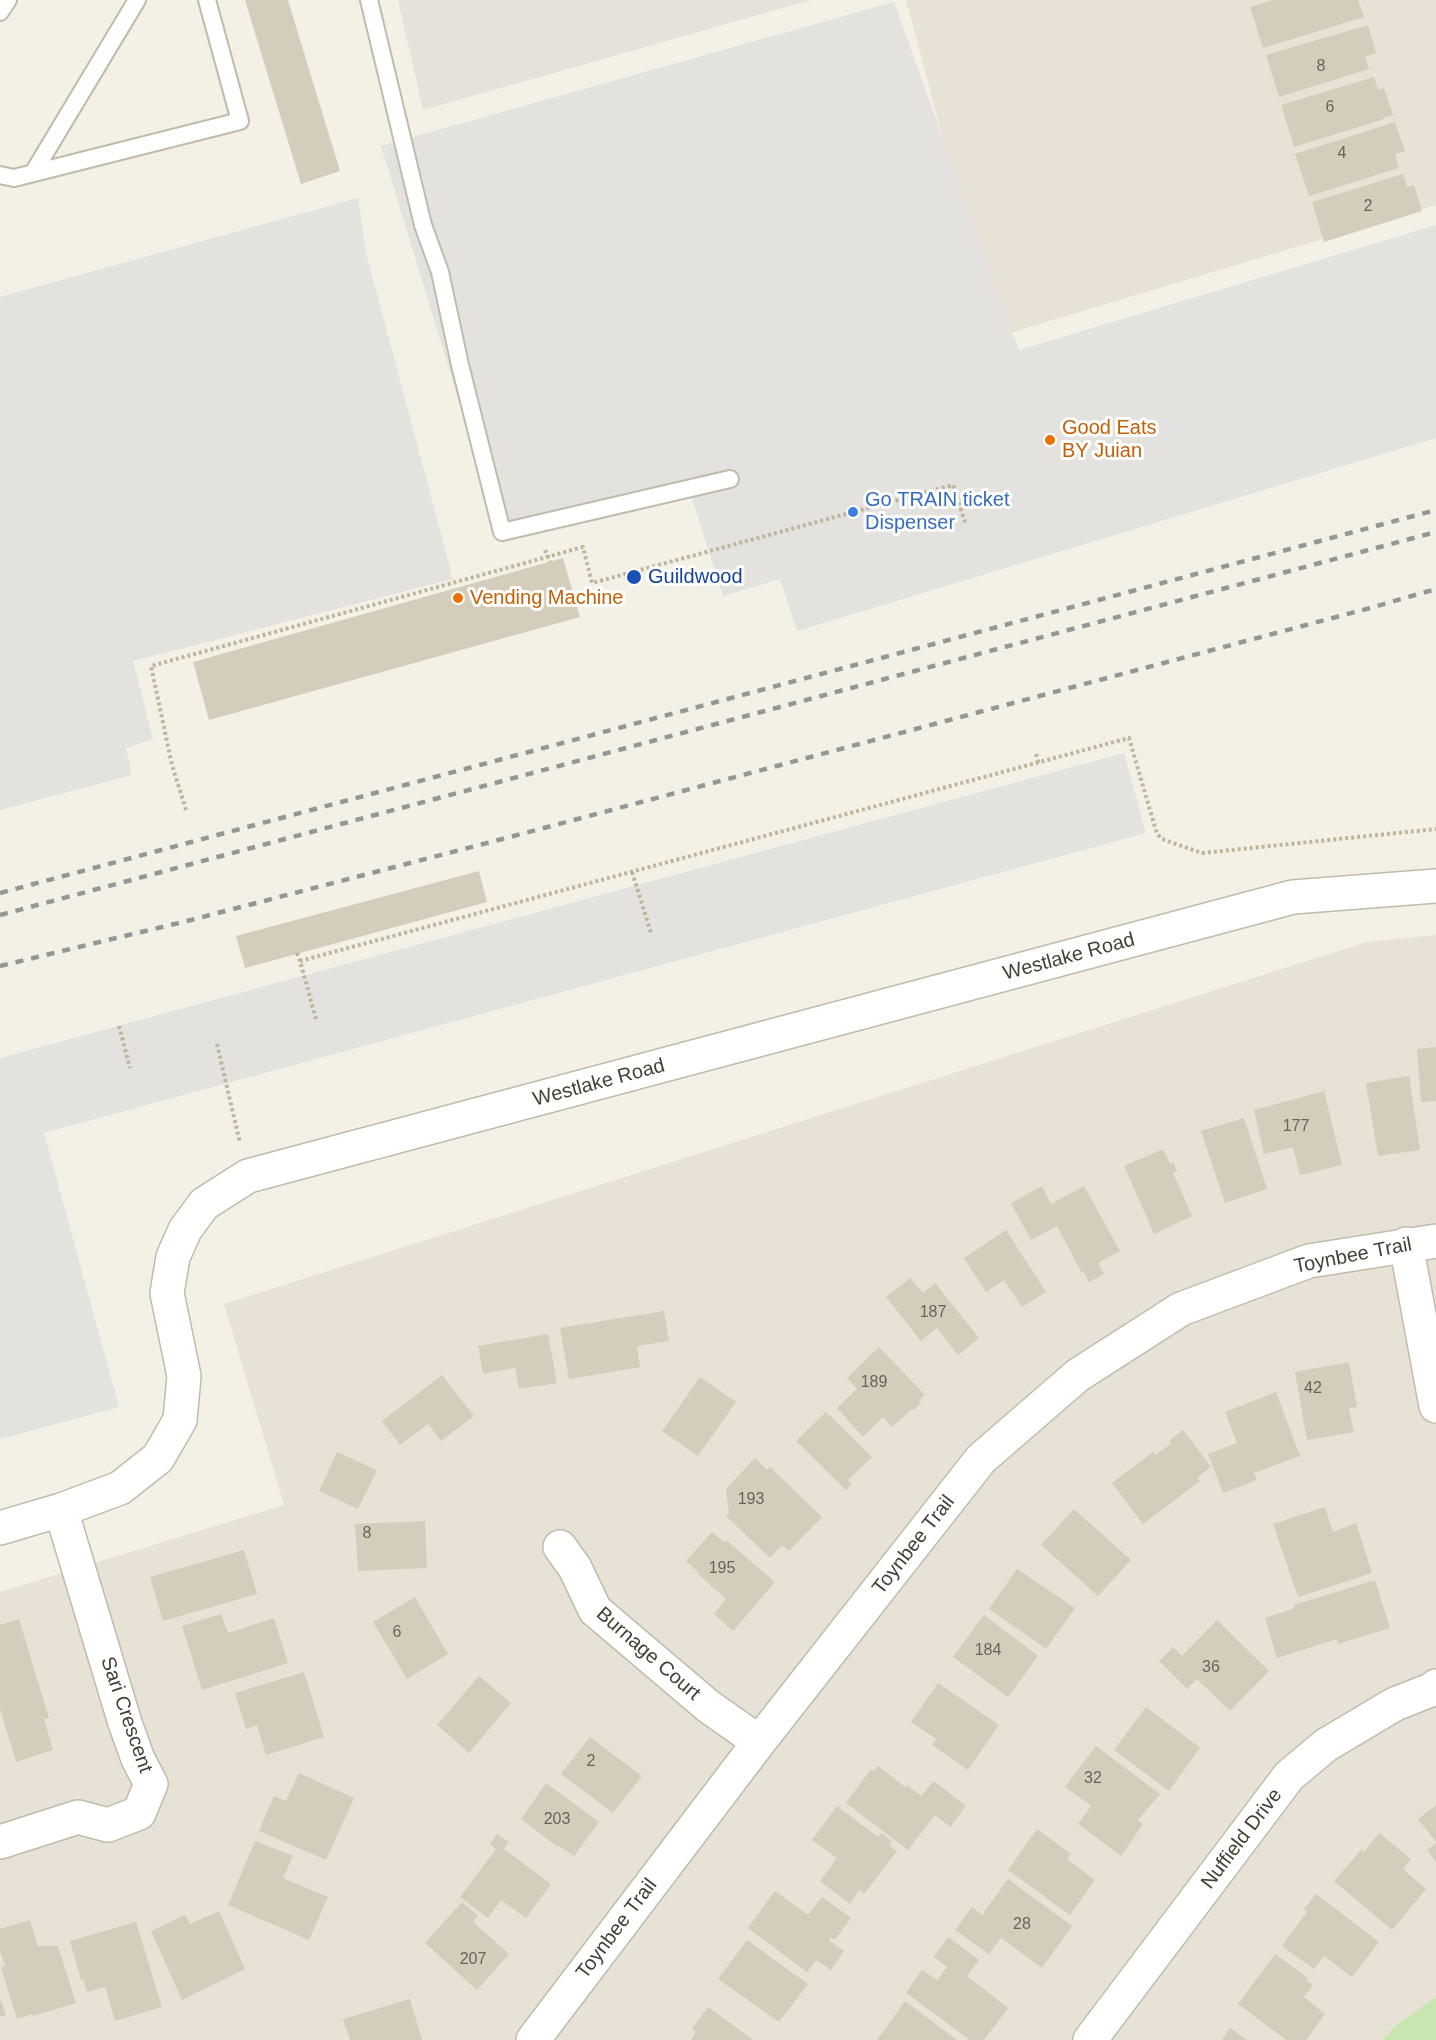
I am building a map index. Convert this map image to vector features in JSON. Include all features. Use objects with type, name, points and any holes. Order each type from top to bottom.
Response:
[{"type":"street","name":"Westlake Road","points":[[0,1528],[61,1510],[120,1488],[158,1458],[180,1420],[184,1376],[167,1293],[173,1257],[184,1230],[204,1204],[248,1176],[1293,897],[1436,886]]},
{"type":"street","points":[[1421,1243],[1436,1406]]},
{"type":"street","name":"Toynbee Trail","points":[[533,2040],[759,1742],[981,1459],[1078,1375],[1181,1309],[1309,1261],[1421,1243]]},
{"type":"street","name":"Sari Crescent","points":[[0,1842],[78,1817],[108,1825],[139,1813],[151,1784],[138,1759],[125,1723],[61,1510]]},
{"type":"street","name":"Burnage Court","points":[[560,1547],[575,1568],[595,1610],[708,1706],[759,1742]]},
{"type":"street","name":"Nuffield Drive","points":[[1090,2040],[1289,1776],[1326,1745],[1395,1704],[1436,1686]]},
{"type":"lane","points":[[0,12],[8,0]]},
{"type":"lane","points":[[33,173],[137,0]]},
{"type":"lane","points":[[0,175],[14,178],[240,121],[207,0]]},
{"type":"lane","points":[[369,0],[423,225],[440,272],[460,365],[502,532],[730,479]]},
{"type":"path","points":[[186,810],[172,765],[151,666],[583,548],[592,583],[953,485],[966,525]]},
{"type":"path","points":[[300,962],[1129,738],[1156,834],[1162,839],[1202,853],[1436,829]]},
{"type":"path","points":[[1036,754],[1039,764]]},
{"type":"path","points":[[632,872],[651,933]]},
{"type":"path","points":[[297,953],[316,1018]]},
{"type":"path","points":[[119,1026],[130,1068]]},
{"type":"path","points":[[217,1044],[248,1176]]},
{"type":"shaded area","points":[[398,0],[811,0],[423,110]]},
{"type":"shaded area","points":[[906,0],[1436,0],[1436,205],[996,337]]},
{"type":"shaded area","points":[[894,2],[1019,350],[1436,225],[1436,438],[797,631],[780,579],[723,596],[688,486],[502,543],[381,146]]},
{"type":"shaded area","points":[[358,198],[366,253],[453,579],[133,661],[153,739],[126,748],[132,775],[0,810],[0,297]]},
{"type":"shaded area","points":[[1124,753],[1146,833],[44,1133],[119,1407],[0,1439],[0,1058]]},
{"type":"shaded area","points":[[1436,935],[1436,2040],[0,2040],[0,1592],[284,1505],[224,1304],[1367,942]]},
{"type":"green space","points":[[1436,1997],[1436,2040],[1383,2040],[1394,2027]]},
{"type":"building","points":[[245,0],[288,0],[340,171],[301,184]]},
{"type":"building","points":[[1273,0],[1358,0],[1364,17],[1263,48],[1250,7]]},
{"type":"building","points":[[1368,25],[1376,53],[1365,57],[1369,69],[1279,97],[1266,55]]},
{"type":"building","points":[[1374,77],[1378,90],[1384,88],[1393,115],[1294,147],[1281,105]]},
{"type":"building","points":[[1395,122],[1405,151],[1395,154],[1399,168],[1309,196],[1295,154]]},
{"type":"building","points":[[1403,174],[1407,187],[1414,185],[1422,211],[1324,242],[1312,202]]},
{"type":"building","points":[[563,558],[580,617],[209,720],[193,662]]},
{"type":"building","points":[[479,871],[487,902],[245,968],[236,936]]},
{"type":"building","points":[[1436,1047],[1436,1101],[1421,1102],[1417,1049]]},
{"type":"building","points":[[1409,1076],[1420,1150],[1378,1156],[1366,1083]]},
{"type":"building","points":[[1324,1091],[1342,1165],[1300,1175],[1293,1147],[1264,1154],[1254,1110]]},
{"type":"building","points":[[1244,1118],[1267,1189],[1225,1203],[1201,1131]]},
{"type":"building","points":[[1163,1149],[1170,1164],[1173,1162],[1177,1171],[1173,1173],[1192,1216],[1154,1234],[1124,1166]]},
{"type":"building","points":[[1042,1186],[1051,1204],[1084,1186],[1120,1251],[1098,1263],[1104,1274],[1089,1282],[1057,1226],[1031,1240],[1011,1203]]},
{"type":"building","points":[[1006,1230],[1046,1292],[1022,1307],[1004,1280],[986,1292],[964,1258]]},
{"type":"building","points":[[910,1278],[923,1293],[935,1283],[979,1338],[958,1355],[937,1328],[921,1341],[886,1297]]},
{"type":"building","points":[[664,1311],[669,1341],[637,1346],[640,1367],[569,1379],[560,1328]]},
{"type":"building","points":[[548,1334],[557,1383],[519,1389],[515,1368],[483,1374],[478,1346]]},
{"type":"building","points":[[879,1347],[925,1395],[919,1401],[921,1403],[892,1427],[883,1417],[863,1437],[837,1408],[857,1389],[847,1378]]},
{"type":"building","points":[[1349,1362],[1357,1407],[1349,1408],[1354,1432],[1307,1440],[1295,1372]]},
{"type":"building","points":[[442,1375],[474,1416],[441,1441],[428,1424],[400,1445],[382,1421]]},
{"type":"building","points":[[700,1377],[736,1402],[698,1456],[662,1431]]},
{"type":"building","points":[[1276,1392],[1300,1456],[1254,1473],[1257,1480],[1223,1493],[1208,1454],[1237,1443],[1225,1412]]},
{"type":"building","points":[[826,1412],[872,1457],[848,1480],[852,1484],[846,1490],[796,1441]]},
{"type":"building","points":[[1183,1430],[1211,1467],[1197,1478],[1200,1481],[1143,1524],[1112,1483],[1153,1452],[1155,1455],[1171,1444],[1169,1441]]},
{"type":"building","points":[[337,1452],[377,1470],[358,1509],[319,1491]]},
{"type":"building","points":[[755,1458],[767,1470],[770,1467],[822,1517],[789,1551],[782,1545],[770,1558],[726,1516],[729,1513],[726,1489]]},
{"type":"building","points":[[1325,1507],[1333,1532],[1356,1523],[1372,1573],[1298,1597],[1273,1524]]},
{"type":"building","points":[[1074,1509],[1131,1560],[1098,1596],[1041,1545]]},
{"type":"building","points":[[425,1521],[427,1568],[358,1571],[355,1524]]},
{"type":"building","points":[[712,1532],[724,1542],[726,1540],[775,1582],[733,1631],[714,1614],[726,1599],[686,1561]]},
{"type":"building","points":[[244,1550],[257,1594],[163,1621],[150,1577]]},
{"type":"building","points":[[1017,1569],[1075,1608],[1046,1649],[989,1609]]},
{"type":"building","points":[[1375,1580],[1390,1628],[1338,1644],[1337,1639],[1277,1658],[1265,1618],[1295,1608],[1294,1605]]},
{"type":"building","points":[[415,1597],[448,1654],[407,1679],[373,1622]]},
{"type":"building","points":[[221,1614],[228,1633],[274,1618],[288,1663],[202,1690],[182,1626]]},
{"type":"building","points":[[984,1615],[1038,1656],[1008,1697],[953,1657]]},
{"type":"building","points":[[19,1619],[49,1718],[44,1719],[53,1750],[16,1762],[0,1709],[0,1625]]},
{"type":"building","points":[[1217,1620],[1269,1671],[1230,1711],[1197,1679],[1187,1689],[1159,1661],[1173,1647],[1182,1656]]},
{"type":"building","points":[[304,1672],[324,1737],[266,1755],[257,1725],[246,1729],[235,1693]]},
{"type":"building","points":[[479,1676],[511,1703],[469,1753],[437,1725]]},
{"type":"building","points":[[938,1683],[999,1725],[968,1770],[932,1745],[936,1739],[911,1722]]},
{"type":"building","points":[[1146,1707],[1200,1748],[1169,1791],[1114,1750]]},
{"type":"building","points":[[590,1737],[642,1776],[613,1813],[561,1774]]},
{"type":"building","points":[[1096,1746],[1160,1794],[1138,1820],[1143,1824],[1121,1856],[1078,1824],[1091,1806],[1065,1787]]},
{"type":"building","points":[[878,1766],[921,1796],[934,1781],[966,1806],[950,1827],[935,1815],[908,1850],[846,1803],[871,1769],[874,1771]]},
{"type":"building","points":[[299,1773],[354,1798],[326,1860],[259,1831],[274,1796],[286,1801]]},
{"type":"building","points":[[546,1783],[599,1822],[574,1856],[521,1819]]},
{"type":"building","points":[[1436,1805],[1436,1842],[1418,1819]]},
{"type":"building","points":[[837,1806],[878,1837],[881,1833],[892,1841],[889,1845],[897,1851],[864,1894],[859,1890],[850,1904],[820,1881],[837,1858],[812,1840]]},
{"type":"building","points":[[1037,1829],[1071,1854],[1067,1859],[1095,1880],[1070,1915],[1008,1870]]},
{"type":"building","points":[[1379,1833],[1411,1859],[1403,1869],[1426,1889],[1392,1930],[1334,1881],[1362,1849],[1364,1852]]},
{"type":"building","points":[[497,1834],[509,1842],[504,1849],[551,1884],[526,1918],[501,1900],[488,1918],[460,1897],[496,1849],[490,1844]]},
{"type":"building","points":[[255,1841],[293,1856],[283,1878],[328,1897],[309,1940],[228,1905]]},
{"type":"building","points":[[1436,1843],[1436,1862],[1427,1850]]},
{"type":"building","points":[[1008,1879],[1072,1926],[1042,1968],[1001,1938],[989,1954],[955,1930],[972,1907],[982,1915]]},
{"type":"building","points":[[775,1891],[808,1915],[822,1897],[851,1918],[835,1940],[831,1937],[829,1940],[844,1951],[831,1970],[816,1960],[807,1972],[748,1928]]},
{"type":"building","points":[[1316,1894],[1379,1942],[1352,1977],[1324,1956],[1314,1969],[1282,1946],[1307,1912],[1304,1909]]},
{"type":"building","points":[[462,1902],[478,1916],[473,1922],[509,1954],[477,1990],[425,1943]]},
{"type":"building","points":[[219,1911],[245,1969],[182,2000],[151,1931],[185,1915],[190,1924]]},
{"type":"building","points":[[30,1920],[38,1946],[58,1946],[76,2003],[17,2019],[1,1967],[5,1966],[0,1950],[0,1929]]},
{"type":"building","points":[[136,1922],[162,2007],[115,2021],[105,1987],[87,1992],[83,1979],[81,1980],[70,1941]]},
{"type":"building","points":[[948,1937],[979,1960],[967,1976],[1008,2008],[984,2040],[970,2040],[906,1993],[922,1970],[937,1980],[947,1967],[934,1957]]},
{"type":"building","points":[[747,1940],[808,1984],[779,2022],[718,1979]]},
{"type":"building","points":[[1275,1954],[1308,1978],[1306,1980],[1313,1985],[1304,1997],[1325,2014],[1306,2040],[1286,2040],[1238,2004]]},
{"type":"building","points":[[0,1998],[6,2015],[0,2017]]},
{"type":"building","points":[[410,1999],[422,2040],[350,2040],[343,2019]]},
{"type":"building","points":[[905,2001],[957,2040],[877,2040]]},
{"type":"building","points":[[708,2007],[753,2040],[691,2040],[696,2032],[692,2029]]},
{"type":"building","points":[[1230,2028],[1247,2040],[1222,2040]]},
{"type":"railway","points":[[0,893],[1436,510]]},
{"type":"railway","points":[[0,915],[1436,532]]},
{"type":"railway","points":[[0,966],[187,921],[510,837],[1436,589]]},
{"type":"place","name":"Good Eats BY Juian","points":[[1050,440]]},
{"type":"place","name":"Go TRAIN ticket Dispenser","points":[[853,512]]},
{"type":"place","name":"Guildwood","points":[[634,577]]},
{"type":"place","name":"Vending Machine","points":[[458,598]]}]
